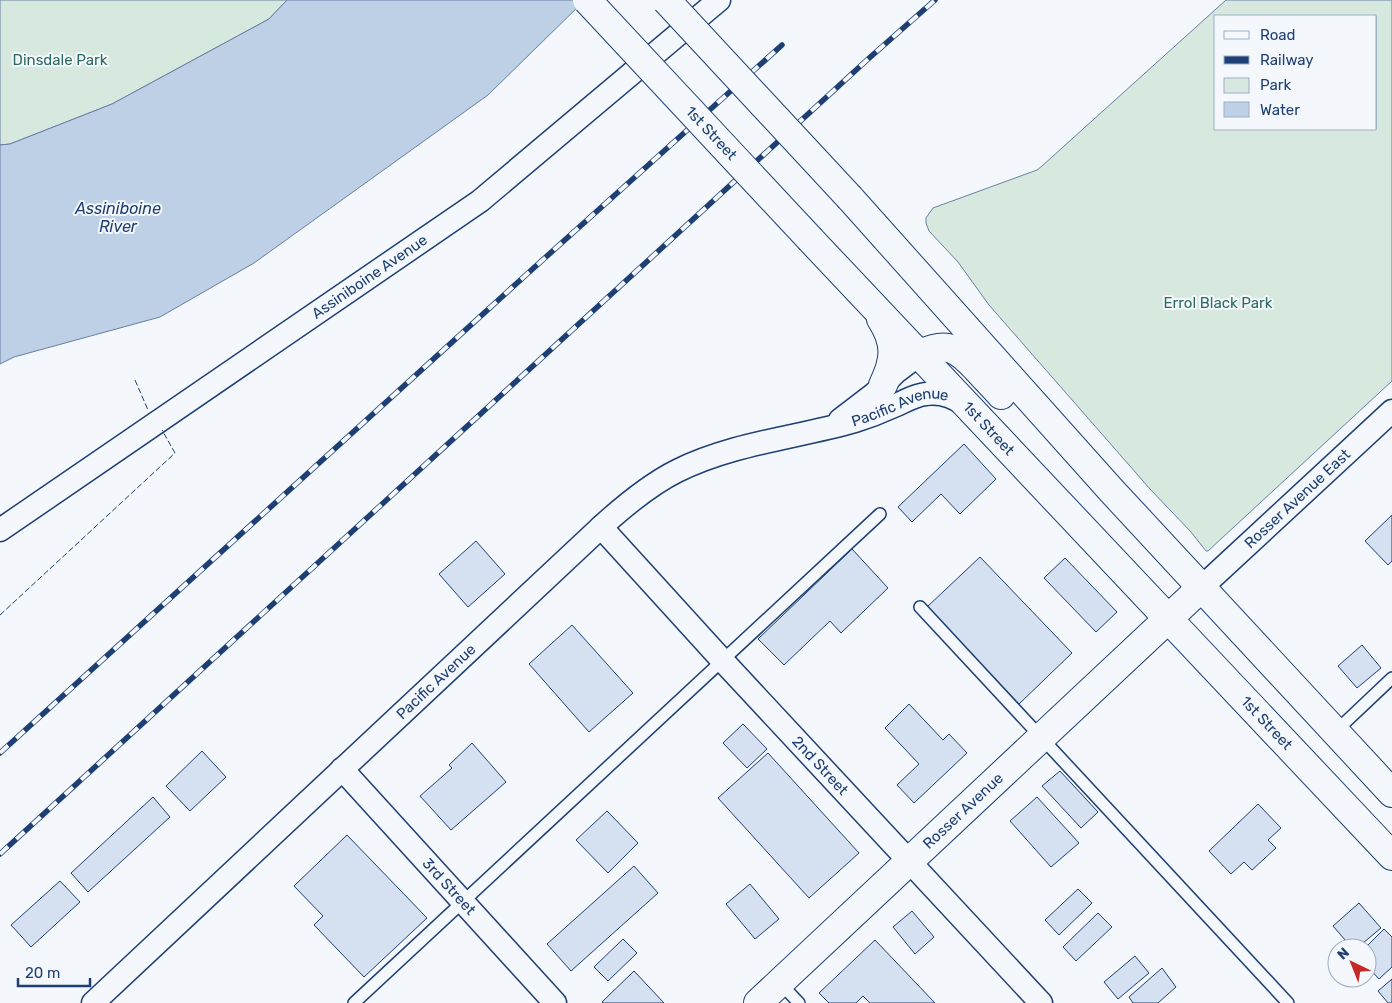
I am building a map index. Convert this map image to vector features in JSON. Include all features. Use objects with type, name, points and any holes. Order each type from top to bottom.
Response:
[{"type":"main road","name":"1st Street","points":[[587,0],[1392,856]]},
{"type":"main road","points":[[666,0],[850,198],[1111,490],[1392,793]]},
{"type":"main road","points":[[870,301],[885,326],[894,354],[890,370],[883,385]]},
{"type":"main road","points":[[920,354],[940,347],[957,350],[966,357],[1035,430],[1078,462],[1111,490]]},
{"type":"main road","name":"Rosser Avenue","points":[[758,1003],[1202,588]]},
{"type":"street","name":"Assiniboine Avenue","points":[[0,530],[480,202],[719,0]]},
{"type":"street","name":"Pacific Avenue","points":[[820,431],[845,416],[920,354]]},
{"type":"street","name":"Pacific Avenue","points":[[93,1003],[601,527],[626,504],[650,487],[676,472],[707,458],[764,442],[820,431],[876,414],[911,398],[925,394],[947,396],[958,400],[977,414]]},
{"type":"street","name":"Rosser Avenue East","points":[[1202,588],[1392,411]]},
{"type":"street","name":"2nd Street","points":[[601,527],[1041,1003]]},
{"type":"street","name":"3rd Street","points":[[342,769],[555,1003]]},
{"type":"lane","points":[[354,1003],[880,514]]},
{"type":"lane","points":[[920,607],[1042,736],[1288,1003]]},
{"type":"lane","points":[[1335,732],[1392,678]]},
{"type":"lane","points":[[780,983],[799,1003]]},
{"type":"green space","name":"Dinsdale Park","points":[[0,0],[287,0],[269,19],[112,104],[10,144],[0,145]]},
{"type":"green space","name":"Errol Black Park","points":[[1226,0],[1392,0],[1392,381],[1208,551],[1150,489],[989,305],[958,262],[929,231],[926,218],[933,208],[1037,170]]},
{"type":"water","name":"Assiniboine River","points":[[287,0],[585,0],[488,95],[254,263],[160,317],[14,357],[0,364],[0,145],[10,144],[112,104],[269,19]]},
{"type":"building","points":[[964,444],[996,479],[960,514],[941,494],[912,522],[898,507]]},
{"type":"building","points":[[1392,515],[1392,561],[1388,565],[1365,541]]},
{"type":"building","points":[[476,541],[505,574],[468,607],[439,574]]},
{"type":"building","points":[[852,549],[888,588],[841,633],[830,621],[784,665],[758,639]]},
{"type":"building","points":[[980,557],[1072,653],[1019,704],[927,607]]},
{"type":"building","points":[[1065,558],[1117,612],[1096,632],[1044,578]]},
{"type":"building","points":[[572,625],[633,693],[589,732],[529,664]]},
{"type":"building","points":[[1362,645],[1381,668],[1357,688],[1338,666]]},
{"type":"building","points":[[909,704],[943,740],[949,734],[967,753],[914,803],[897,785],[919,764],[885,728]]},
{"type":"building","points":[[743,724],[767,749],[747,768],[723,743]]},
{"type":"building","points":[[472,743],[506,782],[451,830],[420,796],[452,768],[449,765]]},
{"type":"building","points":[[202,751],[226,777],[190,811],[166,786]]},
{"type":"building","points":[[768,753],[859,853],[809,898],[718,798]]},
{"type":"building","points":[[1060,771],[1098,812],[1081,828],[1042,786]]},
{"type":"building","points":[[153,797],[170,817],[88,892],[71,873]]},
{"type":"building","points":[[1037,797],[1079,843],[1051,867],[1010,821]]},
{"type":"building","points":[[1258,804],[1281,828],[1268,840],[1276,848],[1252,870],[1244,862],[1231,874],[1209,851]]},
{"type":"building","points":[[607,811],[638,843],[608,873],[576,840]]},
{"type":"building","points":[[347,835],[427,918],[364,977],[314,925],[323,916],[294,886]]},
{"type":"building","points":[[634,866],[658,893],[571,971],[547,944]]},
{"type":"building","points":[[60,881],[80,902],[31,947],[11,925]]},
{"type":"building","points":[[750,884],[779,919],[755,939],[726,904]]},
{"type":"building","points":[[1078,889],[1092,903],[1059,935],[1045,920]]},
{"type":"building","points":[[1359,903],[1381,928],[1369,938],[1343,938],[1333,926]]},
{"type":"building","points":[[912,911],[934,937],[915,954],[893,927]]},
{"type":"building","points":[[1098,913],[1112,927],[1076,961],[1063,947]]},
{"type":"building","points":[[1384,929],[1392,937],[1392,967],[1379,979],[1377,977],[1377,938],[1375,938]]},
{"type":"building","points":[[623,939],[637,953],[608,981],[594,967]]},
{"type":"building","points":[[875,940],[935,1003],[870,1003],[863,996],[856,1003],[829,1003],[819,993]]},
{"type":"building","points":[[1135,956],[1149,973],[1118,999],[1104,982]]},
{"type":"building","points":[[1162,968],[1176,987],[1158,1003],[1133,1003],[1129,997]]},
{"type":"building","points":[[634,971],[664,1003],[602,1002]]},
{"type":"building","points":[[1392,979],[1392,1003],[1388,1003],[1378,991]]},
{"type":"railway","points":[[0,854],[867,60],[935,0]]},
{"type":"railway","points":[[0,753],[782,45]]},
{"type":"fence","points":[[135,380],[148,410]]},
{"type":"fence","points":[[0,615],[175,453],[162,430]]}]
